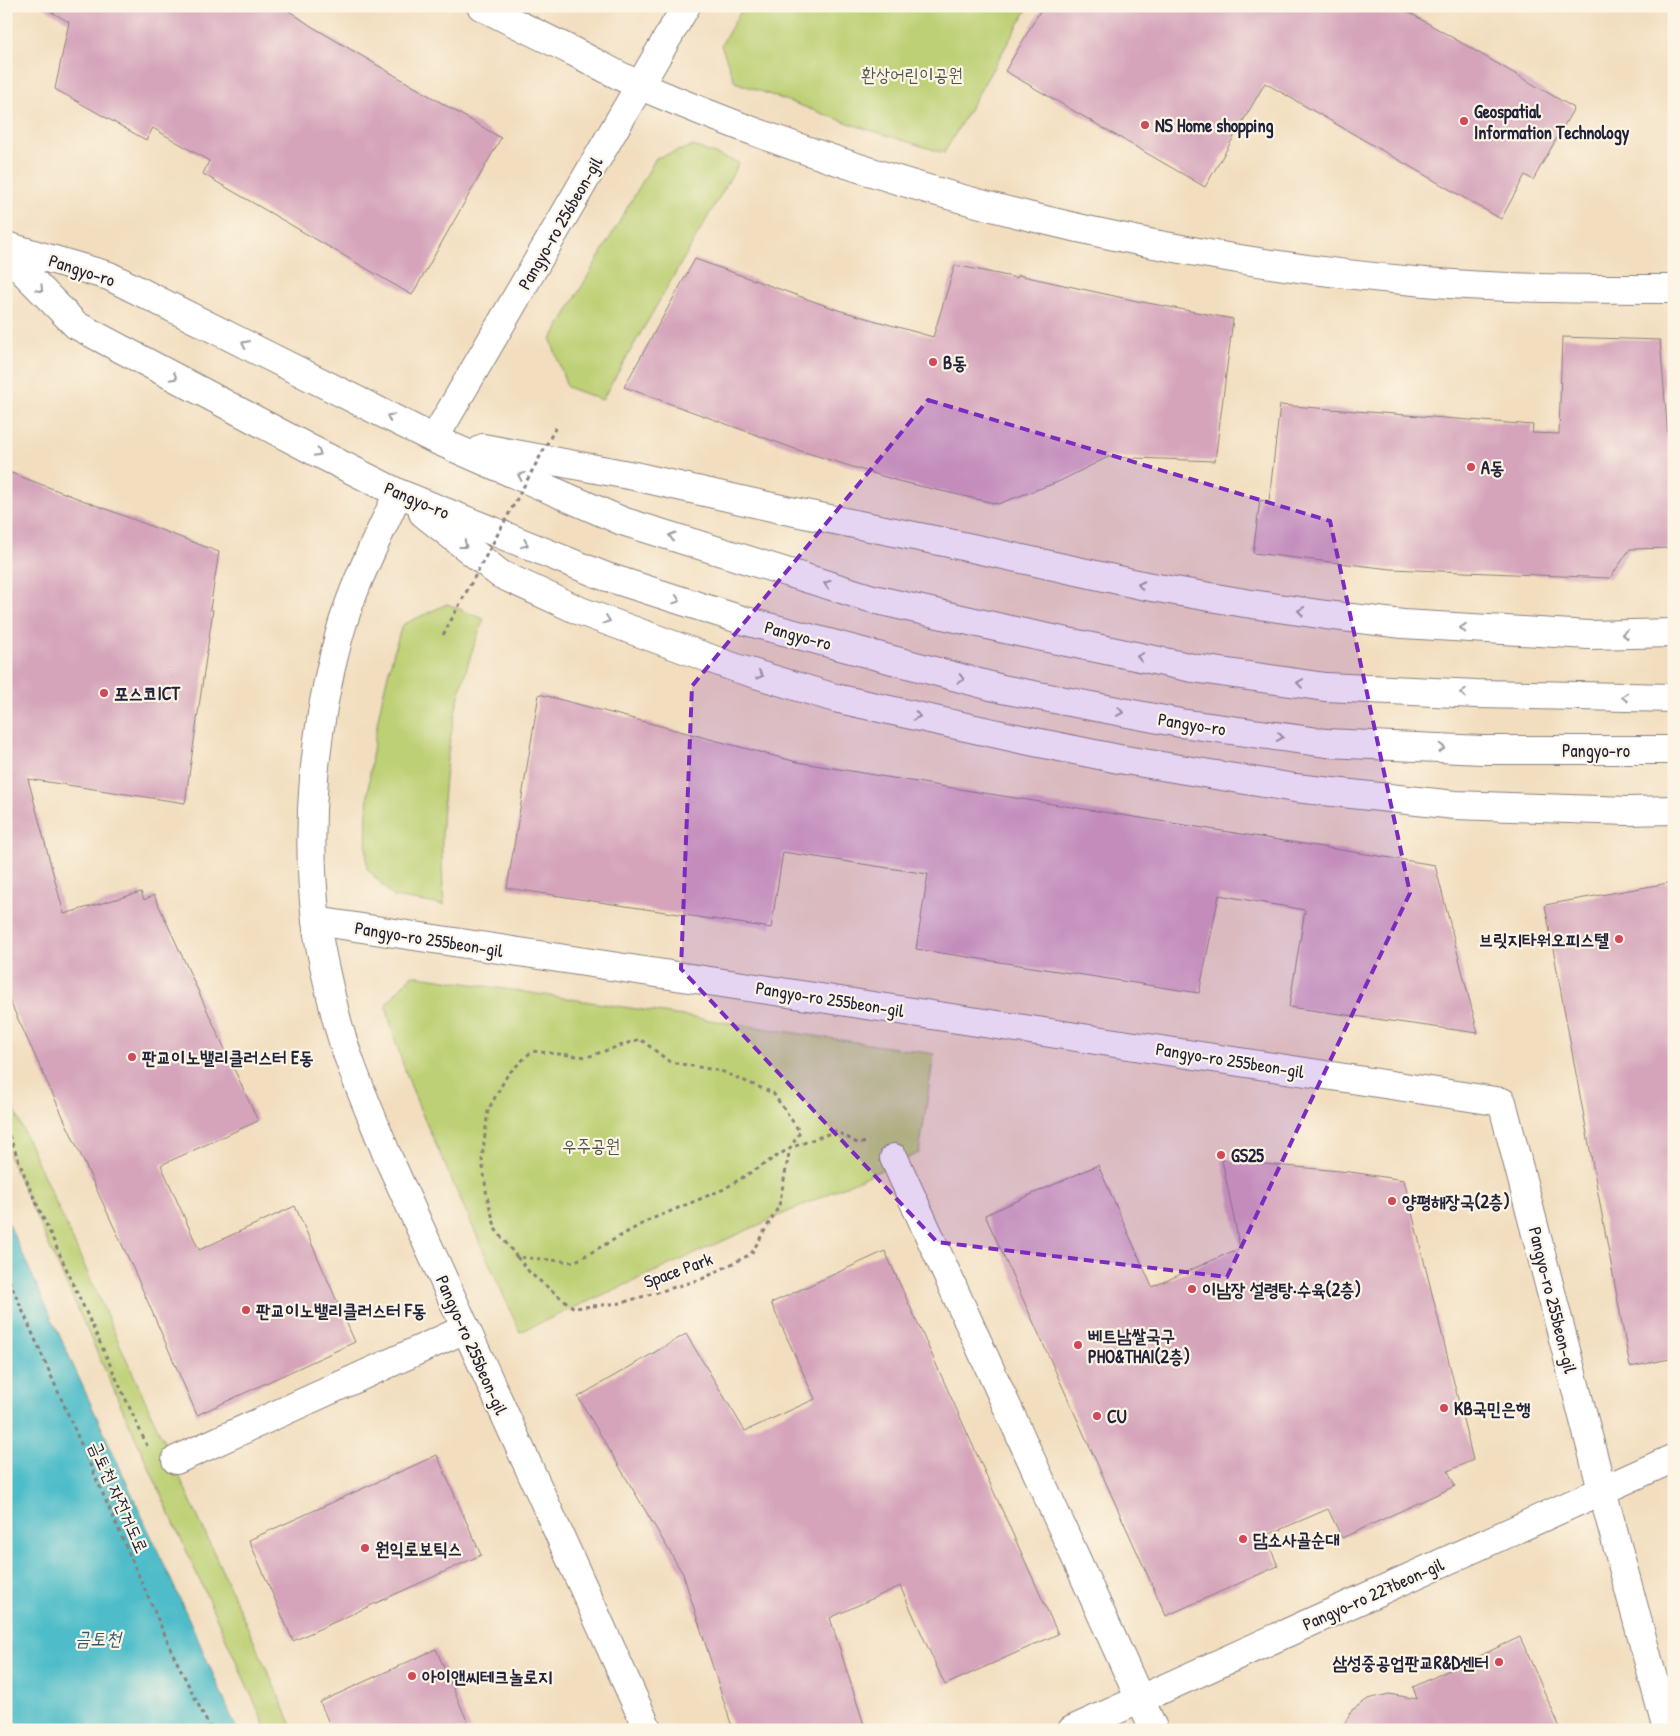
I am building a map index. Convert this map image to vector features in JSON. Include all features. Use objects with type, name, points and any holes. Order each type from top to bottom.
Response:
[{"type":"street","points":[[481,6],[640,86],[762,135],[858,168],[971,201],[1091,231],[1280,265],[1425,282],[1559,289],[1674,289]]},
{"type":"street","name":"Pangyo-ro 256beon-gil","points":[[434,439],[686,6]]},
{"type":"street","name":"Pangyo-ro","points":[[6,246],[108,276],[434,439],[622,521],[873,599],[1014,631],[1193,668],[1324,687],[1478,694],[1674,698]]},
{"type":"street","name":"Pangyo-ro","points":[[6,254],[76,325],[314,451],[398,493],[604,576],[742,620],[1002,690],[1180,723],[1326,743],[1483,750],[1674,750]]},
{"type":"street","points":[[434,439],[634,476],[785,510],[1146,586],[1244,603],[1403,624],[1589,634],[1674,633]]},
{"type":"street","points":[[398,493],[500,574],[580,611],[736,668],[835,698],[1119,759],[1294,788],[1455,805],[1628,811],[1674,810]]},
{"type":"street","name":"Pangyo-ro 255beon-gil","points":[[398,493],[359,582],[339,635],[324,698],[311,810],[316,922],[336,1015],[354,1072],[387,1155],[648,1730]]},
{"type":"street","name":"Pangyo-ro 255beon-gil","points":[[316,922],[1502,1102],[1602,1490],[1667,1730]]},
{"type":"street","points":[[894,1158],[1154,1730]]},
{"type":"street","points":[[176,1460],[465,1329]]},
{"type":"street","name":"Pangyo-ro 227beon-gil","points":[[1072,1730],[1674,1458]]},
{"type":"path","points":[[443,635],[556,427]]},
{"type":"path","name":"Space Park","points":[[640,1039],[670,1062],[721,1071],[773,1093],[800,1132],[790,1148],[778,1206],[751,1254],[702,1279],[621,1303],[574,1308],[531,1274],[518,1257],[496,1230],[487,1197],[482,1160],[488,1110],[508,1074],[532,1050],[587,1057],[640,1039]]},
{"type":"path","points":[[6,1128],[30,1189],[151,1453]]},
{"type":"path","points":[[518,1257],[574,1262],[647,1220],[724,1190],[790,1148],[836,1131],[859,1144],[888,1135],[894,1158]]},
{"type":"path","name":"금토천 자전거도로","points":[[6,1274],[174,1656],[211,1730]]},
{"type":"highlighted area","points":[[928,400],[1330,521],[1410,893],[1227,1277],[937,1242],[681,969],[692,686]]},
{"type":"green space","name":"환상어린이공원","points":[[744,6],[1029,6],[944,153],[857,126],[735,82],[721,45]]},
{"type":"green space","points":[[693,146],[739,163],[602,400],[567,387],[551,340],[656,158]]},
{"type":"green space","points":[[447,604],[484,619],[461,689],[447,759],[442,831],[444,905],[393,897],[367,868],[366,837],[370,775],[379,715],[385,685],[402,625]]},
{"type":"green space","name":"우주공원","points":[[412,975],[934,1054],[919,1153],[520,1332],[423,1116],[397,1047],[386,1004]]},
{"type":"green space","points":[[6,1088],[23,1130],[294,1730],[267,1730],[11,1161],[6,1149]]},
{"type":"water","name":"금토천","points":[[6,1218],[197,1637],[237,1730],[20,1730],[6,1699]]},
{"type":"building","points":[[41,6],[282,6],[311,26],[501,138],[412,295],[203,174],[209,161],[153,128],[146,140],[55,89],[69,22]]},
{"type":"building","points":[[1043,6],[1398,6],[1574,108],[1533,180],[1525,175],[1501,219],[1265,83],[1205,187],[1005,71]]},
{"type":"building","name":"B동","points":[[695,259],[838,310],[933,337],[955,265],[1017,278],[1018,275],[1137,301],[1233,319],[1215,461],[1108,457],[1058,482],[998,504],[898,481],[798,450],[624,387]]},
{"type":"building","name":"A동","points":[[1562,337],[1660,340],[1674,509],[1674,548],[1630,549],[1610,578],[1391,569],[1253,553],[1260,500],[1269,501],[1280,405],[1533,425],[1532,433],[1559,434]]},
{"type":"building","points":[[6,471],[219,552],[210,609],[213,610],[185,803],[28,779],[64,914],[141,892],[144,900],[154,895],[258,1121],[161,1165],[199,1250],[295,1206],[355,1342],[197,1415],[137,1277],[6,993]]},
{"type":"building","points":[[539,694],[797,762],[1435,865],[1478,1033],[1289,1007],[1305,910],[1219,895],[1199,993],[916,949],[928,874],[783,852],[771,928],[507,888]]},
{"type":"building","points":[[1674,882],[1674,1358],[1630,1367],[1545,905]]},
{"type":"building","points":[[1222,1160],[1350,1172],[1404,1180],[1473,1460],[1448,1471],[1455,1486],[1342,1538],[1328,1509],[1265,1536],[1278,1566],[1166,1616],[985,1215],[1098,1165],[1152,1287],[1240,1248]]},
{"type":"building","points":[[885,1251],[1058,1634],[945,1685],[900,1586],[830,1618],[865,1728],[859,1730],[733,1730],[683,1574],[578,1397],[686,1334],[745,1431],[815,1399],[771,1303]]},
{"type":"building","name":"원익로보틱스","points":[[437,1455],[481,1555],[293,1641],[249,1540]]},
{"type":"building","name":"삼성중공업판교R&D센터","points":[[1520,1637],[1561,1730],[1341,1730],[1352,1710],[1368,1699],[1389,1694],[1417,1699],[1413,1687]]},
{"type":"building","name":"아이앤씨테크놀로지","points":[[436,1649],[471,1730],[332,1730],[320,1702]]},
{"type":"place","name":"Geospatial Information Technology","points":[[1464,121]]},
{"type":"place","name":"NS Home shopping","points":[[1145,125]]},
{"type":"place","name":"B동","points":[[933,362]]},
{"type":"place","name":"A동","points":[[1471,467]]},
{"type":"place","name":"포스코ICT","points":[[104,693]]},
{"type":"place","name":"브릿지타워오피스텔","points":[[1619,939]]},
{"type":"place","name":"판교이노밸리클러스터 E동","points":[[132,1057]]},
{"type":"place","name":"GS25","points":[[1221,1155]]},
{"type":"place","name":"양평해장국(2층)","points":[[1392,1201]]},
{"type":"place","name":"이남장 설령탕·수육(2층)","points":[[1192,1289]]},
{"type":"place","name":"판교이노밸리클러스터 F동","points":[[246,1310]]},
{"type":"place","name":"베트남쌀국구 PHO&THAI(2층)","points":[[1078,1345]]},
{"type":"place","name":"KB국민은행","points":[[1444,1408]]},
{"type":"place","name":"CU","points":[[1097,1416]]},
{"type":"place","name":"담소사골순대","points":[[1243,1539]]},
{"type":"place","name":"원익로보틱스","points":[[365,1548]]},
{"type":"place","name":"삼성중공업판교R&D센터","points":[[1499,1662]]},
{"type":"place","name":"아이앤씨테크놀로지","points":[[412,1676]]}]
